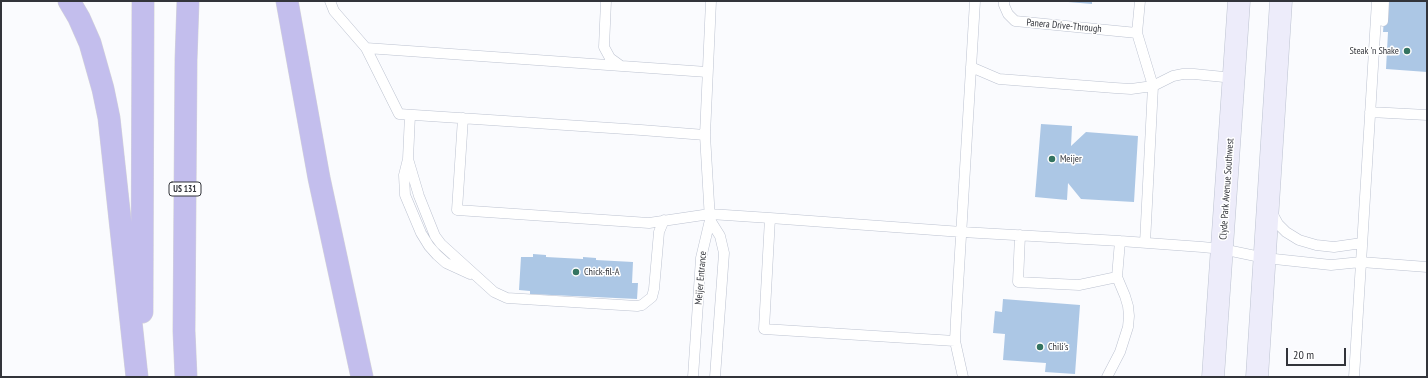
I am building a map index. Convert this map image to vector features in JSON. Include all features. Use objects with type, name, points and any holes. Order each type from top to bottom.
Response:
[{"type":"highway","points":[[69,1],[79,18],[90,43],[103,89],[109,118],[137,377]]},
{"type":"highway","points":[[142,377],[143,1]]},
{"type":"highway","name":"US 131","points":[[186,377],[184,331],[188,1]]},
{"type":"highway","points":[[287,1],[319,178],[362,377]]},
{"type":"highway","points":[[184,331],[189,377]]},
{"type":"main road","name":"Clyde Park Avenue Southwest","points":[[1214,377],[1239,1]]},
{"type":"main road","points":[[1257,377],[1281,1]]},
{"type":"lane","points":[[330,1],[334,11],[366,48],[399,114],[705,135]]},
{"type":"lane","points":[[606,1],[604,48],[610,58],[621,66]]},
{"type":"lane","points":[[710,217],[705,135],[711,1]]},
{"type":"lane","points":[[963,377],[955,341],[975,1]]},
{"type":"lane","name":"Panera Drive-Through","points":[[1004,1],[1008,14],[1015,21],[1138,33]]},
{"type":"lane","points":[[1140,1],[1138,33],[1153,86],[1145,243]]},
{"type":"lane","points":[[1354,377],[1377,1]]},
{"type":"lane","points":[[1372,83],[1379,72],[1384,1]]},
{"type":"lane","points":[[366,48],[707,72]]},
{"type":"lane","points":[[971,67],[999,79],[1131,89],[1153,86],[1173,76],[1183,74],[1234,78]]},
{"type":"lane","points":[[1370,112],[1427,115]]},
{"type":"lane","points":[[410,115],[408,159],[419,196],[435,236],[441,244],[494,292],[507,298],[637,306],[642,305],[652,297],[659,232],[664,220]]},
{"type":"lane","points":[[463,118],[457,210],[649,223],[664,220],[710,217],[770,218],[1222,249],[1265,258],[1331,265],[1361,262],[1427,267]]},
{"type":"lane","points":[[1268,201],[1278,224],[1286,232],[1299,240],[1316,245],[1334,247],[1362,242]]},
{"type":"lane","name":"Meijer Entrance","points":[[693,377],[701,258],[710,217]]},
{"type":"lane","name":"Meijer Entrance","points":[[710,217],[720,236],[724,253],[715,377]]},
{"type":"lane","points":[[770,218],[764,329],[955,341]]},
{"type":"lane","points":[[1020,235],[1018,282],[1079,285],[1117,276]]},
{"type":"lane","points":[[1107,377],[1120,352],[1128,327],[1128,306],[1117,276],[1120,241]]},
{"type":"building","points":[[1092,1],[1092,4],[1068,2]]},
{"type":"building","name":"Steak 'n Shake","points":[[1388,1],[1427,1],[1427,72],[1386,69],[1388,32],[1383,32]]},
{"type":"building","points":[[1041,124],[1072,126],[1071,146],[1086,132],[1138,136],[1134,202],[1081,199],[1068,183],[1067,200],[1035,197]]},
{"type":"building","name":"Chick-fil-A","points":[[533,254],[546,255],[546,257],[583,259],[583,257],[596,258],[596,260],[633,262],[632,283],[638,283],[637,299],[530,294],[530,291],[519,290],[521,257],[533,257]]},
{"type":"building","name":"Chili's","points":[[1003,299],[1080,305],[1075,374],[1045,372],[1046,363],[1003,360],[1005,334],[993,333],[995,311],[1002,312]]},
{"type":"place","name":"Steak 'n Shake","points":[[1407,51]]},
{"type":"place","name":"Meijer","points":[[1052,159]]},
{"type":"place","name":"Chick-fil-A","points":[[576,272]]},
{"type":"place","name":"Chili's","points":[[1040,347]]}]
